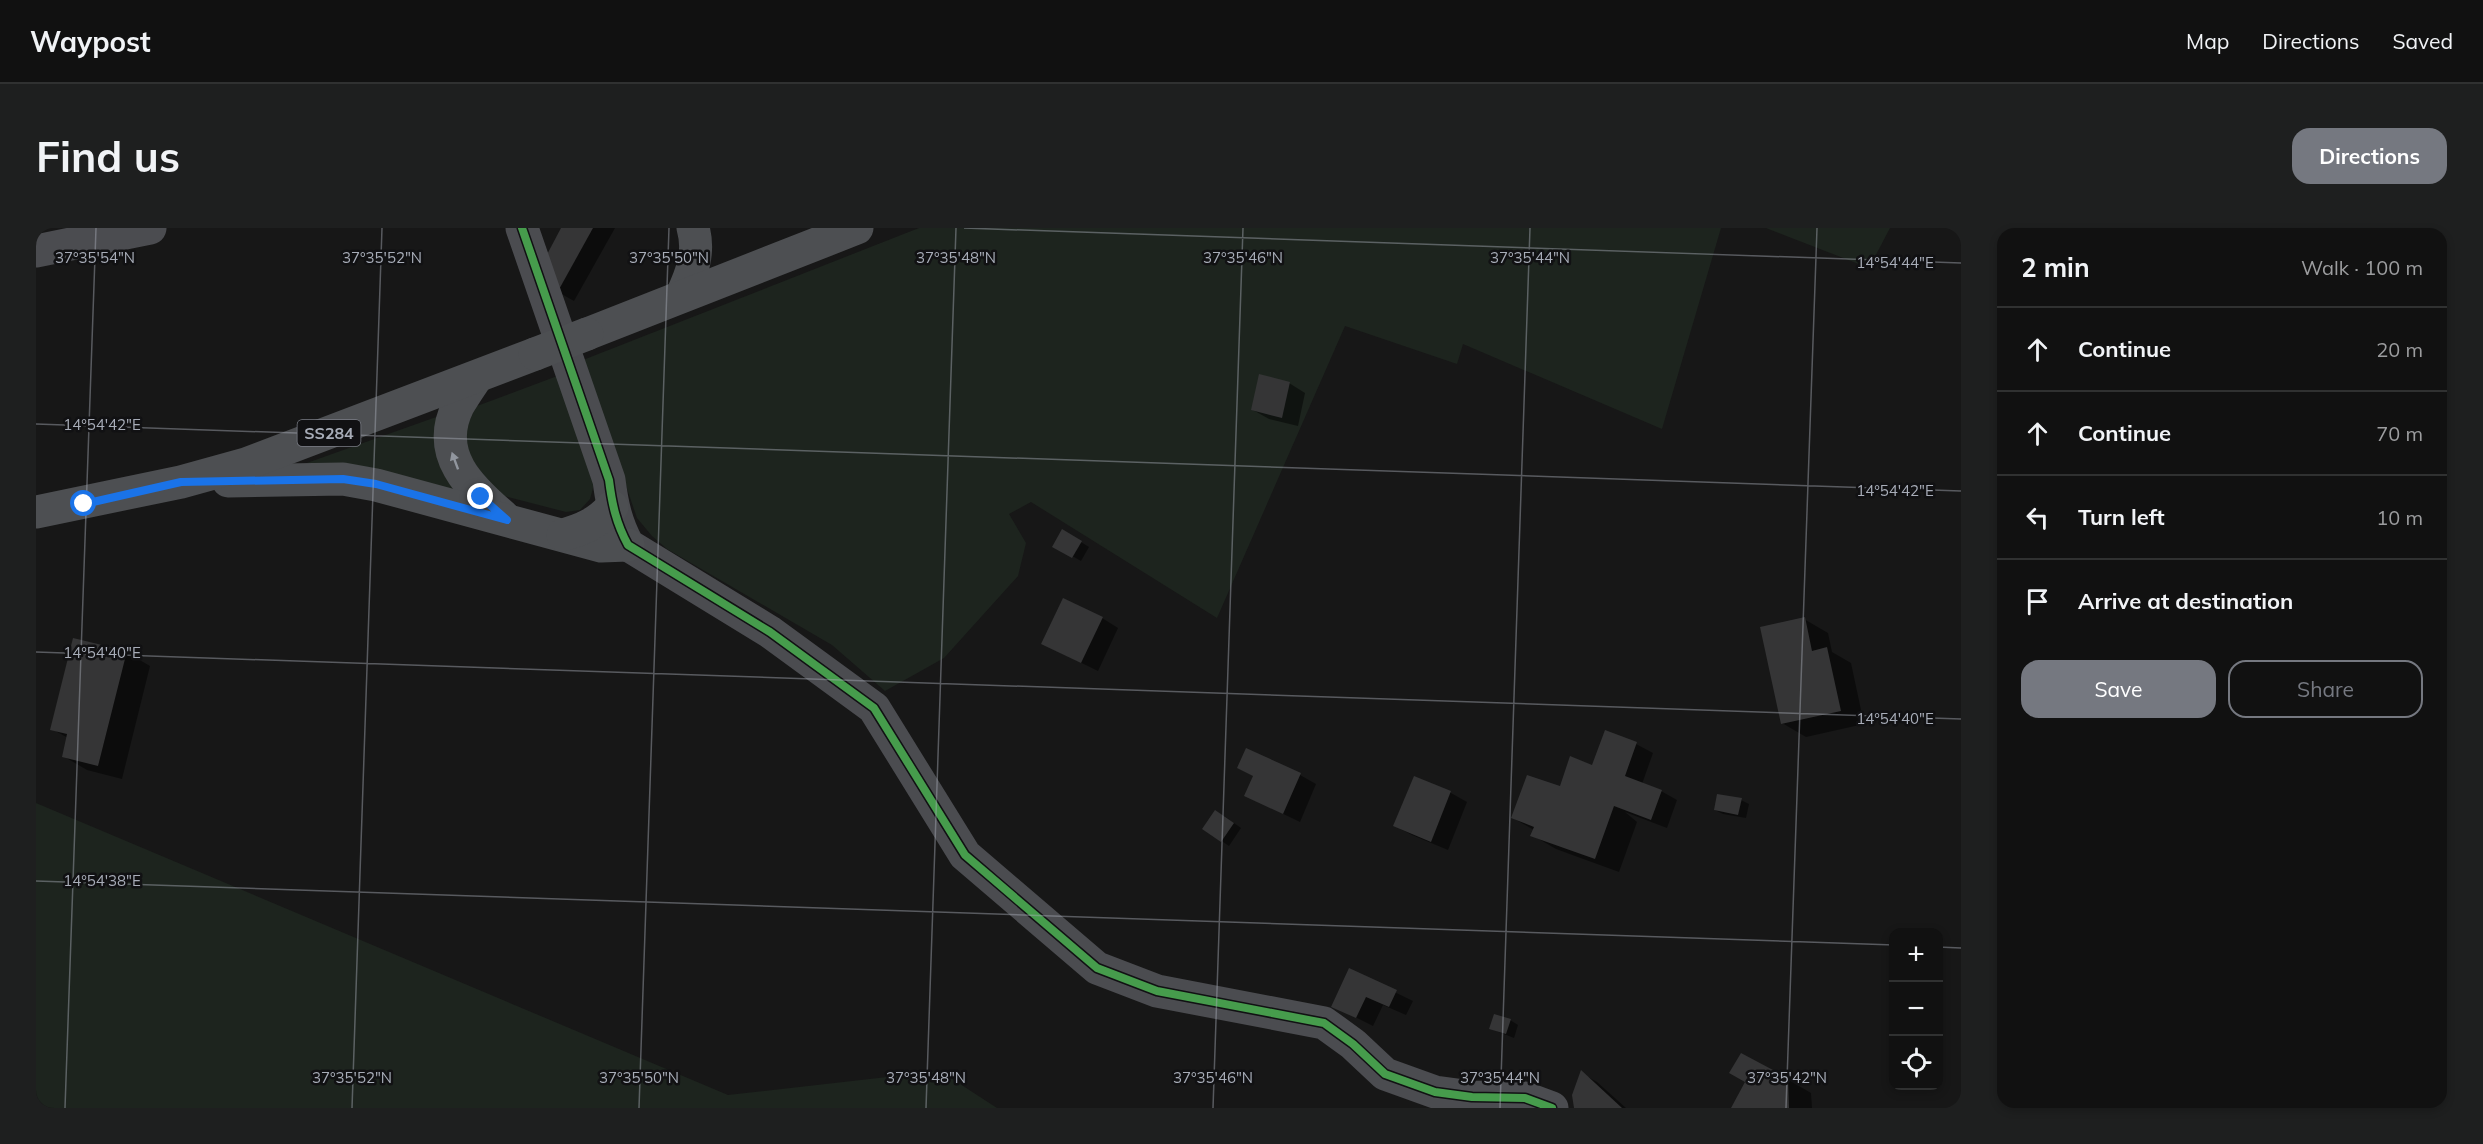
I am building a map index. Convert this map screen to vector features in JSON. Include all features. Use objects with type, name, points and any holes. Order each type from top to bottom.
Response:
[{"type":"main road","points":[[682,295],[694,268],[696,237],[693,228]]},
{"type":"main road","points":[[682,295],[857,228]]},
{"type":"main road","name":"SS284","points":[[36,513],[181,482],[246,464],[476,378],[682,295]]},
{"type":"main road","points":[[476,378],[458,407],[451,428],[451,449],[460,472],[481,497],[507,520]]},
{"type":"main road","points":[[181,482],[343,479],[376,484],[601,546],[628,545]]},
{"type":"main road","points":[[563,535],[592,524],[612,507]]},
{"type":"street","points":[[36,251],[150,228]]},
{"type":"street","points":[[522,228],[609,480],[612,507],[618,527],[628,545],[770,632],[874,708],[965,855],[1097,968],[1157,991],[1324,1023],[1353,1044],[1385,1074],[1435,1092],[1472,1097],[1525,1098],[1552,1108]]},
{"type":"shaded area","points":[[919,228],[1721,228],[1662,429],[1463,344],[1457,364],[1345,326],[1217,618],[1031,502],[1009,514],[1026,543],[1018,576],[944,658],[885,691],[832,645],[667,549],[652,536],[637,518],[583,360]]},
{"type":"shaded area","points":[[1766,228],[1890,228],[1869,268]]},
{"type":"shaded area","points":[[560,375],[596,477],[590,499],[580,510],[566,512],[500,495],[483,483],[464,445],[466,426],[477,406]]},
{"type":"shaded area","points":[[439,416],[460,497],[304,464]]},
{"type":"shaded area","points":[[36,803],[728,1095],[940,1071],[997,1108],[36,1108]]},
{"type":"building","points":[[561,228],[593,228],[557,293],[542,264]]},
{"type":"building","points":[[1259,374],[1290,382],[1282,418],[1251,410]]},
{"type":"building","points":[[1062,529],[1082,541],[1072,558],[1052,547]]},
{"type":"building","points":[[1063,598],[1103,617],[1081,663],[1041,644]]},
{"type":"building","points":[[1805,617],[1812,651],[1827,647],[1841,711],[1781,724],[1760,627]]},
{"type":"building","points":[[73,638],[127,651],[98,766],[62,757],[67,734],[50,730]]},
{"type":"building","points":[[1605,730],[1637,742],[1625,776],[1662,790],[1651,820],[1614,806],[1595,859],[1530,836],[1534,827],[1511,818],[1527,775],[1560,786],[1570,756],[1592,765]]},
{"type":"building","points":[[1246,748],[1301,773],[1283,814],[1244,796],[1253,776],[1237,768]]},
{"type":"building","points":[[1414,776],[1451,791],[1431,842],[1393,826]]},
{"type":"building","points":[[1717,794],[1742,798],[1738,815],[1714,810]]},
{"type":"building","points":[[1215,810],[1234,823],[1221,842],[1202,829]]},
{"type":"building","points":[[1349,968],[1397,990],[1389,1007],[1366,997],[1356,1018],[1331,1007]]},
{"type":"building","points":[[1494,1014],[1511,1019],[1506,1034],[1489,1029]]},
{"type":"building","points":[[1741,1053],[1788,1078],[1789,1108],[1731,1108],[1745,1082],[1729,1073]]},
{"type":"building","points":[[1581,1070],[1622,1108],[1574,1108],[1572,1095]]},
{"type":"cycle path","points":[[522,228],[609,480],[615,513],[628,545],[770,632],[874,708],[965,855],[1097,968],[1157,991],[1324,1023],[1353,1044],[1385,1074],[1435,1092],[1472,1097],[1525,1098],[1552,1108]]},
{"type":"route","points":[[84,504],[181,482],[343,479],[376,484],[507,520],[481,497]]}]
